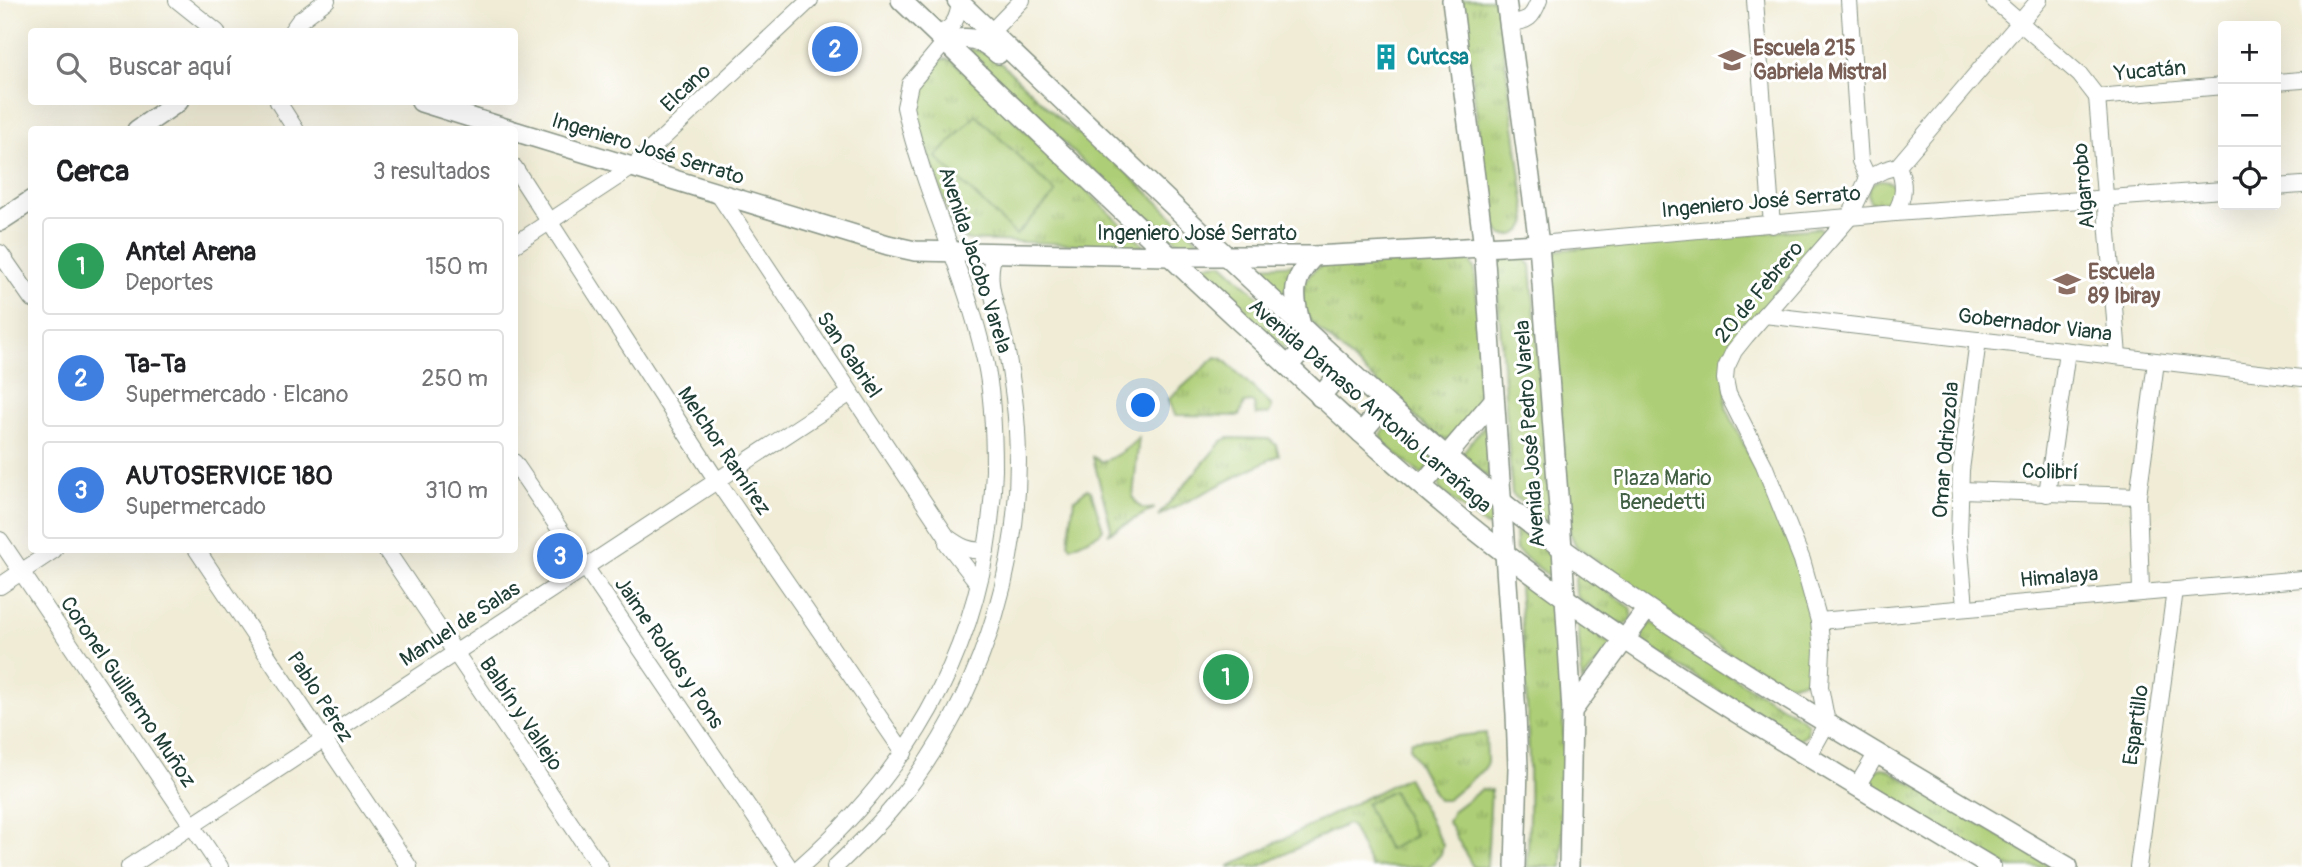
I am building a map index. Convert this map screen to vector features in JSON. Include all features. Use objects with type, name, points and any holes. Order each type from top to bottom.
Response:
[{"type":"street","points":[[177,0],[212,28]]},
{"type":"street","points":[[295,28],[299,21],[327,0]]},
{"type":"street","name":"Elcano","points":[[518,242],[631,168],[810,0]]},
{"type":"street","name":"Avenida Dámaso Antonio Larrañaga","points":[[901,0],[1168,256],[1320,397],[1505,554],[1625,640],[1808,757],[1991,867]]},
{"type":"street","points":[[991,32],[1022,0]]},
{"type":"street","name":"Avenida José Pedro Varela","points":[[1452,0],[1484,247],[1516,713],[1518,768],[1515,867]]},
{"type":"street","name":"Avenida José Pedro Varela","points":[[1506,0],[1539,244],[1562,548],[1572,712],[1569,867]]},
{"type":"street","points":[[1509,24],[1527,20],[1534,15],[1539,0]]},
{"type":"street","points":[[1755,0],[1772,225]]},
{"type":"street","points":[[1849,0],[1860,161],[1868,178],[1898,166],[2039,0]]},
{"type":"street","name":"Yucatán","points":[[1994,0],[2080,75],[2097,97],[2218,86]]},
{"type":"street","name":"Avenida Dámaso Antonio Larrañaga","points":[[959,1],[1307,332],[1386,404],[1501,501],[1647,609],[1828,723],[2068,867]]},
{"type":"street","name":"Avenida Jacobo Varela","points":[[800,867],[857,812],[904,753],[944,684],[964,634],[986,550],[990,527],[994,450],[986,361],[967,291],[951,251],[905,107],[910,84],[940,38],[956,20],[959,1]]},
{"type":"street","points":[[940,38],[981,40],[1058,111],[1078,114]]},
{"type":"street","points":[[2281,82],[2302,80]]},
{"type":"street","name":"Algarrobo","points":[[2097,97],[2118,356]]},
{"type":"street","points":[[143,126],[174,105]]},
{"type":"street","points":[[280,105],[293,126]]},
{"type":"street","name":"Ingeniero José Serrato","points":[[430,105],[489,126]]},
{"type":"street","name":"Ingeniero José Serrato","points":[[518,132],[719,195],[915,251],[1314,256],[1539,244],[1895,213],[2218,190]]},
{"type":"street","points":[[1895,213],[1903,193],[1904,181],[1898,166]]},
{"type":"street","name":"Melchor Ramírez","points":[[518,173],[717,481],[904,753]]},
{"type":"street","name":"20 de Febrero","points":[[1828,723],[1820,687],[1822,650],[1819,621],[1789,525],[1764,465],[1728,394],[1725,379],[1726,368],[1734,351],[1849,218],[1868,178]]},
{"type":"street","points":[[2281,187],[2302,185]]},
{"type":"street","name":"San Gabriel","points":[[719,195],[849,394],[947,537],[947,544],[978,583]]},
{"type":"street","points":[[0,221],[28,203]]},
{"type":"street","name":"Avenida Jacobo Varela","points":[[835,867],[865,839],[916,777],[966,693],[1000,599],[1013,531],[1018,462],[1010,367],[991,292],[990,272],[995,252]]},
{"type":"street","points":[[0,253],[28,293]]},
{"type":"street","points":[[1288,366],[1307,332],[1294,301],[1296,285],[1314,256]]},
{"type":"street","name":"Gobernador Viana","points":[[1764,315],[2302,378]]},
{"type":"street","name":"Omar Odriozola","points":[[1965,607],[1959,537],[1961,470],[1978,340]]},
{"type":"street","points":[[2047,494],[2067,351]]},
{"type":"street","points":[[2141,592],[2138,496],[2156,362]]},
{"type":"street","points":[[1320,397],[1345,367]]},
{"type":"street","name":"Manuel de Salas","points":[[129,867],[849,394]]},
{"type":"street","points":[[1422,485],[1494,400]]},
{"type":"street","points":[[1361,433],[1386,404]]},
{"type":"street","name":"Jaime Roldos y Pons","points":[[518,468],[789,867]]},
{"type":"street","name":"Colibrí","points":[[1961,490],[2138,496]]},
{"type":"street","points":[[990,527],[1013,531]]},
{"type":"street","points":[[947,537],[972,552],[986,550]]},
{"type":"street","name":"Coronel Guillermo Muñoz","points":[[0,540],[220,867]]},
{"type":"street","points":[[0,586],[49,553]]},
{"type":"street","name":"Pablo Pérez","points":[[199,553],[409,867]]},
{"type":"street","name":"Balbín y Vallejo","points":[[388,553],[600,867]]},
{"type":"street","name":"Himalaya","points":[[1819,621],[2302,579]]},
{"type":"street","name":"Espartillo","points":[[2138,867],[2175,590]]},
{"type":"street","points":[[1572,712],[1647,609]]},
{"type":"street","points":[[944,684],[966,693]]},
{"type":"street","points":[[1808,757],[1828,723]]},
{"type":"street","points":[[1857,786],[1877,753]]},
{"type":"green space","points":[[1462,0],[1497,0],[1527,221],[1523,229],[1514,235],[1502,235],[1490,222]]},
{"type":"green space","points":[[971,49],[991,54],[1064,123],[1100,147],[1202,244],[1201,246],[1185,247],[1116,193],[968,51]]},
{"type":"green space","points":[[940,60],[952,60],[1145,247],[969,240],[958,237],[913,108],[916,88]]},
{"type":"green space","points":[[976,115],[1056,193],[1016,235],[936,157]]},
{"type":"green space","points":[[1882,180],[1892,184],[1896,194],[1892,204],[1882,208],[1872,204],[1868,194],[1872,184]]},
{"type":"green space","name":"Plaza Mario Benedetti","points":[[1820,228],[1825,234],[1728,351],[1726,407],[1788,536],[1813,621],[1816,676],[1811,680],[1790,684],[1774,681],[1694,631],[1576,546],[1570,533],[1568,517],[1551,266],[1558,250]]},
{"type":"green space","points":[[1505,254],[1521,255],[1531,265],[1551,517],[1546,523],[1512,494],[1496,268],[1499,259]]},
{"type":"green space","points":[[1460,257],[1469,260],[1475,270],[1484,397],[1448,440],[1436,436],[1313,324],[1307,315],[1303,297],[1304,288],[1312,272],[1330,263]]},
{"type":"green space","points":[[1222,263],[1293,329],[1296,335],[1293,344],[1287,348],[1280,347],[1193,266]]},
{"type":"green space","points":[[1300,264],[1287,299],[1259,271],[1261,266]]},
{"type":"green space","points":[[1216,357],[1223,359],[1271,405],[1268,414],[1256,415],[1252,402],[1244,403],[1239,416],[1175,415],[1169,399]]},
{"type":"green space","points":[[1389,424],[1396,424],[1435,457],[1422,475],[1384,444],[1381,434]]},
{"type":"green space","points":[[1484,425],[1487,427],[1489,478],[1461,455]]},
{"type":"green space","points":[[1139,436],[1133,497],[1142,508],[1155,508],[1109,533],[1111,528],[1093,457],[1103,462],[1128,448]]},
{"type":"green space","points":[[1228,438],[1269,439],[1276,445],[1279,455],[1158,516],[1222,441]]},
{"type":"green space","points":[[1445,473],[1452,473],[1492,506],[1492,526],[1486,527],[1439,489],[1439,480]]},
{"type":"green space","points":[[1087,489],[1091,491],[1103,529],[1071,547],[1068,543],[1074,500]]},
{"type":"green space","points":[[1516,525],[1552,551],[1555,572],[1552,576],[1516,550]]},
{"type":"green space","points":[[1580,572],[1631,608],[1631,617],[1627,623],[1622,626],[1579,599],[1575,578]]},
{"type":"green space","points":[[1521,582],[1527,582],[1558,607],[1565,761],[1562,867],[1527,867],[1529,762],[1519,586]]},
{"type":"green space","points":[[1579,621],[1611,645],[1582,682],[1578,624]]},
{"type":"green space","points":[[1649,621],[1742,683],[1803,719],[1808,724],[1807,734],[1797,741],[1638,640],[1637,636]]},
{"type":"green space","points":[[1486,733],[1485,768],[1447,800],[1438,800],[1410,748],[1411,741]]},
{"type":"green space","points":[[1882,768],[2052,867],[2007,867],[1877,791],[1872,777]]},
{"type":"green space","points":[[1407,777],[1443,845],[1441,854],[1429,867],[1371,867],[1352,827],[1347,824],[1258,867],[1228,867]]},
{"type":"green space","points":[[1482,789],[1491,790],[1487,867],[1473,867],[1448,822],[1453,811]]},
{"type":"green space","points":[[1393,791],[1415,836],[1388,850],[1366,804]]},
{"type":"place","name":"Ta-Ta","points":[[835,49]]},
{"type":"place","name":"Cutcsa","points":[[1386,57]]},
{"type":"place","name":"Escuela 215 Gabriela Mistral","points":[[1732,60]]},
{"type":"place","name":"Escuela 89 Ibiray","points":[[2067,284]]},
{"type":"place","name":"AUTOSERVICE 180","points":[[560,556]]},
{"type":"place","name":"Antel Arena","points":[[1226,677]]}]
